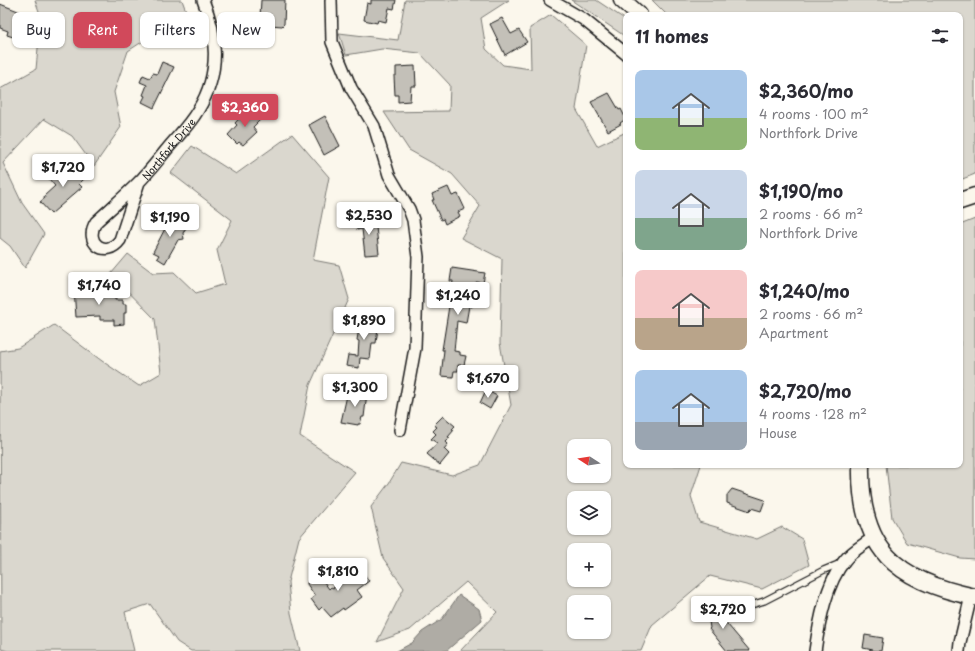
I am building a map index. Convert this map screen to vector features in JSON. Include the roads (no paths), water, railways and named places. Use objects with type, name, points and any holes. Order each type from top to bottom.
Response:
[{"type":"main road","points":[[622,0],[636,12]]},
{"type":"main road","points":[[963,200],[975,196]]},
{"type":"main road","points":[[861,468],[863,500],[874,537],[888,558],[913,577],[933,586],[973,596]]},
{"type":"street","name":"Northfork Drive","points":[[139,182],[120,240],[116,246],[109,249],[103,249],[97,246],[91,235],[92,228],[96,222],[139,182],[191,121],[210,88],[214,69],[214,34],[203,0]]},
{"type":"street","points":[[331,0],[332,42],[351,88],[374,126],[389,175],[409,209],[413,220],[418,257],[415,348],[400,430]]},
{"type":"street","points":[[550,0],[582,19],[623,52]]},
{"type":"street","points":[[815,651],[826,600],[837,572],[844,562],[874,537]]},
{"type":"street","points":[[959,651],[960,642],[973,596]]},
{"type":"lane","points":[[732,611],[764,601],[824,570],[844,562]]}]
